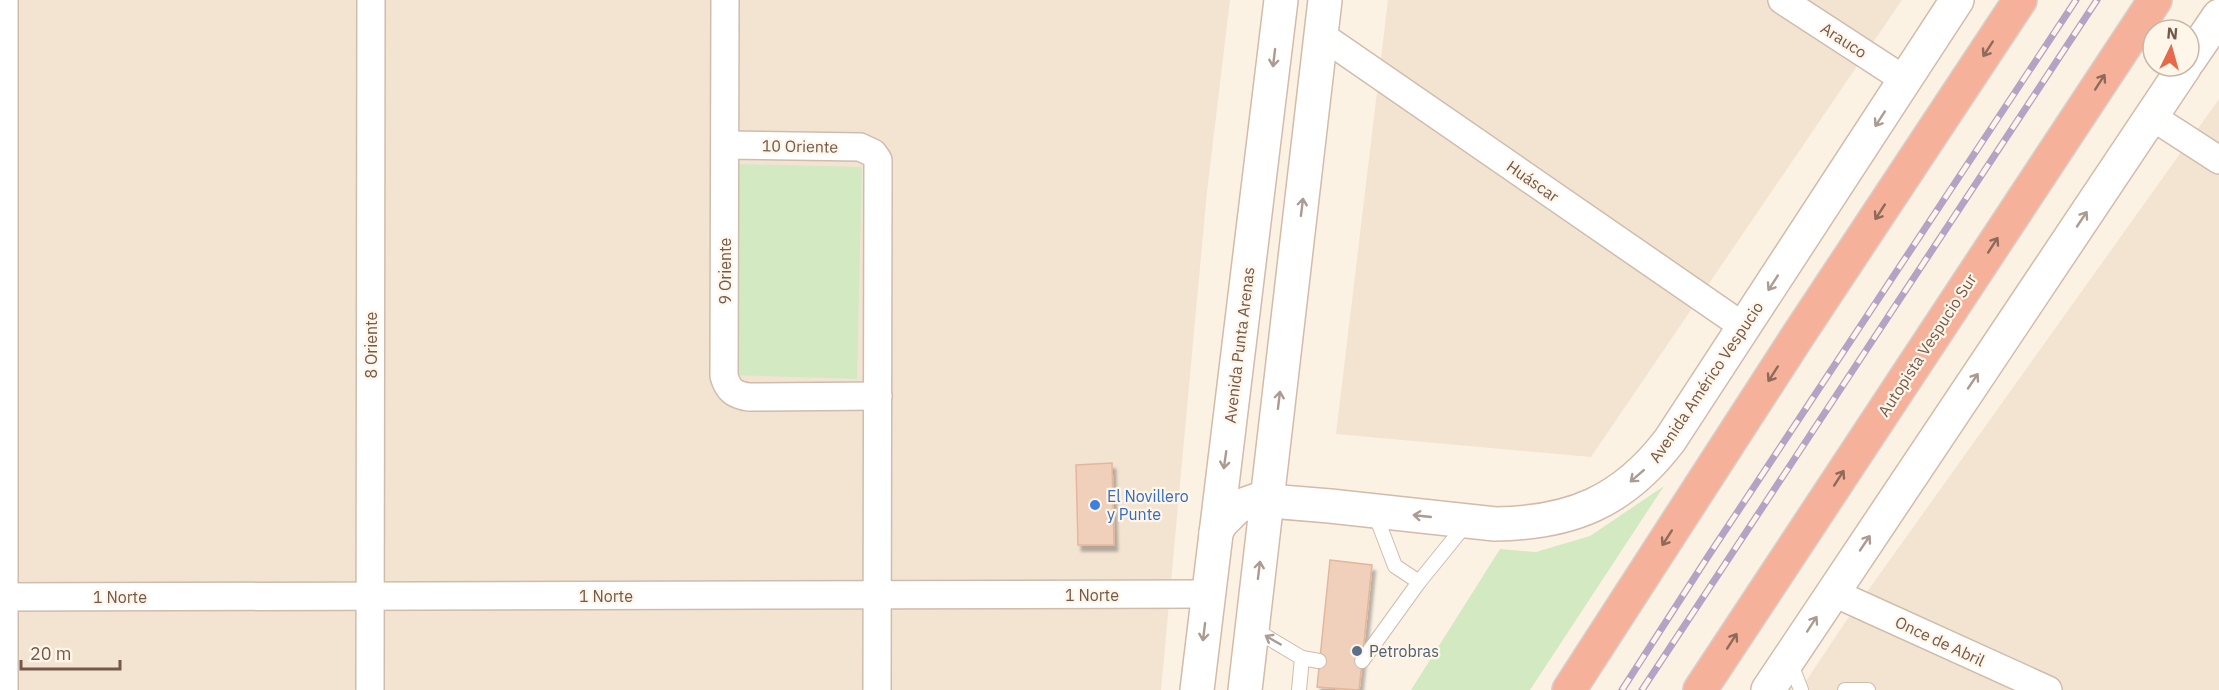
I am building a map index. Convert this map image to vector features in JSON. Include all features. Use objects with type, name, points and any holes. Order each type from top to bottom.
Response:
[{"type":"highway","points":[[1569,690],[1805,324],[2020,0]]},
{"type":"highway","name":"Autopista Vespucio Sur","points":[[1700,690],[2155,0]]},
{"type":"main road","name":"Avenida Punta Arenas","points":[[1197,690],[1281,0]]},
{"type":"main road","points":[[1245,690],[1325,0]]},
{"type":"main road","name":"Avenida Américo Vespucio","points":[[1216,532],[1221,523],[1237,507],[1246,503],[1268,500],[1495,524],[1522,524],[1549,520],[1593,505],[1624,487],[1657,457],[1670,440],[1958,0]]},
{"type":"main road","points":[[2201,42],[2219,16]]},
{"type":"main road","points":[[1768,690],[2177,78]]},
{"type":"street","points":[[4,0],[2,136],[4,690]]},
{"type":"street","name":"8 Oriente","points":[[370,690],[371,0]]},
{"type":"street","name":"9 Oriente","points":[[725,0],[724,376],[726,384],[739,396],[748,397],[878,396]]},
{"type":"street","name":"Arauco","points":[[1782,0],[1905,80]]},
{"type":"street","name":"Huáscar","points":[[1321,35],[1744,327]]},
{"type":"street","points":[[2151,116],[2219,160]]},
{"type":"street","name":"10 Oriente","points":[[725,145],[860,147],[873,153],[878,160],[880,169],[878,396]]},
{"type":"street","points":[[877,690],[878,396]]},
{"type":"street","name":"Once de Abril","points":[[1832,592],[2014,683],[2048,690]]},
{"type":"street","name":"1 Norte","points":[[4,597],[1209,594]]},
{"type":"lane","points":[[1374,511],[1395,566],[1419,582]]},
{"type":"lane","points":[[1362,661],[1419,582],[1468,521]]},
{"type":"lane","points":[[1252,628],[1302,658],[1319,661]]},
{"type":"lane","points":[[1299,690],[1302,658]]},
{"type":"lane","points":[[1789,658],[1801,690]]},
{"type":"lane","points":[[1845,690],[1868,690]]},
{"type":"shaded area","points":[[0,0],[1230,0],[1207,192],[1161,690],[0,690]]},
{"type":"shaded area","points":[[1388,0],[1902,0],[1591,457],[1336,434]]},
{"type":"shaded area","points":[[2219,99],[2219,690],[1800,690],[1844,624]]},
{"type":"green space","points":[[737,164],[862,167],[857,379],[732,375]]},
{"type":"green space","points":[[1664,486],[1530,690],[1411,690],[1500,549],[1536,552],[1590,536]]},
{"type":"building","name":"El Novillero y Punte","points":[[1112,463],[1114,545],[1078,545],[1076,465]]},
{"type":"building","points":[[1330,560],[1372,565],[1359,690],[1317,687]]},
{"type":"railway","points":[[1622,690],[2076,0]]},
{"type":"railway","points":[[1642,690],[2097,0]]},
{"type":"place","name":"El Novillero y Punte","points":[[1095,505]]},
{"type":"place","name":"Petrobras","points":[[1357,651]]}]
